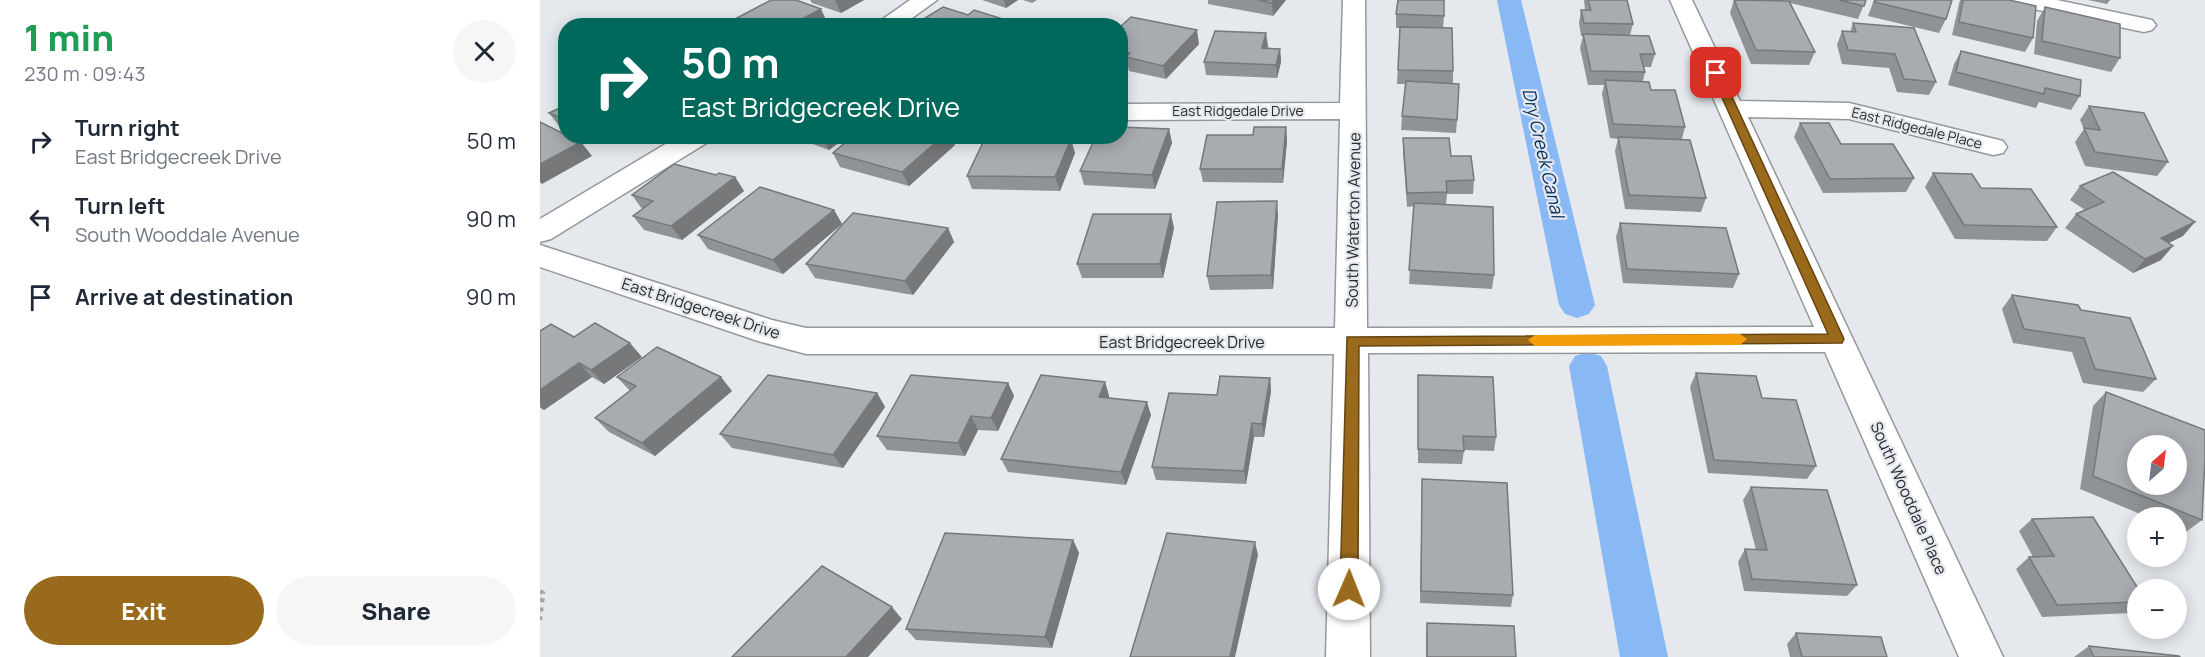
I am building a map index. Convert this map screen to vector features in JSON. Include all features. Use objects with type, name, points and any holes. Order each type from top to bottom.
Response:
[{"type":"street","points":[[897,18],[926,0]]},
{"type":"street","name":"South Waterton Avenue","points":[[1348,657],[1355,111],[1354,0]]},
{"type":"street","name":"South Wooddale Place","points":[[1681,0],[1981,657]]},
{"type":"street","points":[[2024,0],[2144,25]]},
{"type":"street","name":"East Ridgedale Place","points":[[1733,110],[1849,111],[1993,147]]},
{"type":"street","name":"East Ridgedale Drive","points":[[1128,112],[1355,111]]},
{"type":"street","points":[[540,232],[686,144]]},
{"type":"street","name":"East Bridgecreek Drive","points":[[540,256],[770,332],[806,340],[847,343],[1837,339]]},
{"type":"path","points":[[540,591],[543,593],[540,620]]},
{"type":"building","points":[[771,0],[796,0],[821,9],[804,18],[737,18]]},
{"type":"building","points":[[1258,0],[1274,0],[1272,3]]},
{"type":"building","points":[[1398,0],[1444,0],[1444,16],[1396,14]]},
{"type":"building","points":[[1588,0],[1627,0],[1633,24],[1584,23],[1581,10],[1591,10]]},
{"type":"building","points":[[1734,0],[1789,1],[1815,52],[1756,50]]},
{"type":"building","points":[[1839,0],[1866,0],[1864,6]]},
{"type":"building","points":[[1875,0],[1952,0],[1946,19],[1874,2]]},
{"type":"building","points":[[1963,0],[2009,0],[2036,6],[2033,38],[1959,22]]},
{"type":"building","points":[[943,7],[968,15],[974,10],[1000,18],[925,18]]},
{"type":"building","points":[[2045,7],[2120,24],[2120,58],[2042,41]]},
{"type":"building","points":[[1131,17],[1197,30],[1163,66],[1128,57],[1130,53],[1128,53],[1128,20]]},
{"type":"building","points":[[1853,23],[1914,28],[1936,82],[1904,79],[1895,54],[1848,50],[1842,31],[1856,32]]},
{"type":"building","points":[[1400,27],[1452,28],[1453,71],[1398,70]]},
{"type":"building","points":[[1215,31],[1266,33],[1262,48],[1280,49],[1276,65],[1204,62]]},
{"type":"building","points":[[1583,34],[1649,36],[1655,54],[1640,54],[1645,72],[1591,71]]},
{"type":"building","points":[[1961,51],[2081,80],[2080,96],[2045,88],[2044,94],[1956,72]]},
{"type":"building","points":[[1605,80],[1649,82],[1651,90],[1675,90],[1685,127],[1613,124]]},
{"type":"building","points":[[1406,81],[1459,84],[1457,120],[1402,116]]},
{"type":"building","points":[[2089,106],[2144,113],[2168,162],[2095,152],[2084,128],[2100,130]]},
{"type":"building","points":[[558,109],[558,117],[549,113]]},
{"type":"building","points":[[540,122],[558,131],[558,144],[577,144],[540,164]]},
{"type":"building","points":[[1800,123],[1829,123],[1841,144],[1893,144],[1914,178],[1830,179]]},
{"type":"building","points":[[1128,127],[1169,129],[1152,175],[1080,171],[1092,144],[1128,144]]},
{"type":"building","points":[[1254,127],[1286,127],[1282,169],[1200,169],[1207,135],[1253,135]]},
{"type":"building","points":[[1618,137],[1690,140],[1706,198],[1629,195]]},
{"type":"building","points":[[1403,138],[1449,138],[1451,156],[1471,156],[1474,180],[1446,181],[1447,192],[1407,193]]},
{"type":"building","points":[[844,144],[934,144],[902,172],[833,153]]},
{"type":"building","points":[[982,144],[1069,144],[1055,177],[967,176]]},
{"type":"building","points":[[674,164],[716,175],[719,173],[735,177],[671,226],[633,216],[653,201],[632,195]]},
{"type":"building","points":[[2113,172],[2195,222],[2161,238],[2173,246],[2145,259],[2076,214],[2104,202],[2080,186]]},
{"type":"building","points":[[1933,173],[1972,174],[1981,188],[2031,189],[2057,227],[1964,225]]},
{"type":"building","points":[[760,187],[834,210],[773,260],[698,235]]},
{"type":"building","points":[[1277,201],[1271,275],[1207,276],[1217,202]]},
{"type":"building","points":[[1414,203],[1493,207],[1494,275],[1409,270]]},
{"type":"building","points":[[853,213],[948,228],[905,281],[806,264]]},
{"type":"building","points":[[1093,214],[1171,214],[1160,264],[1077,264]]},
{"type":"building","points":[[1620,223],[1726,228],[1739,274],[1627,269]]},
{"type":"building","points":[[2012,295],[2078,305],[2081,310],[2130,318],[2156,379],[2095,369],[2084,338],[2024,329]]},
{"type":"building","points":[[595,323],[630,343],[591,370],[579,363],[540,390],[540,331],[551,324],[574,337]]},
{"type":"building","points":[[657,347],[721,377],[642,443],[595,418],[636,386],[617,377]]},
{"type":"building","points":[[1696,373],[1756,376],[1762,398],[1796,400],[1816,466],[1714,460]]},
{"type":"building","points":[[768,375],[877,393],[833,455],[720,434]]},
{"type":"building","points":[[911,375],[1008,383],[991,418],[971,416],[958,443],[877,436]]},
{"type":"building","points":[[1041,375],[1105,382],[1099,397],[1147,402],[1121,472],[1001,459]]},
{"type":"building","points":[[1418,375],[1493,377],[1496,437],[1463,436],[1464,451],[1418,449]]},
{"type":"building","points":[[1220,376],[1270,378],[1262,424],[1252,423],[1244,471],[1152,467],[1169,393],[1217,395]]},
{"type":"building","points":[[2106,392],[2205,430],[2202,520],[2187,514],[2187,507],[2170,507],[2140,495],[2187,495],[2187,435],[2127,435],[2127,490],[2093,476]]},
{"type":"building","points":[[1422,479],[1507,483],[1513,595],[1421,591]]},
{"type":"building","points":[[1751,487],[1827,490],[1857,585],[1752,579],[1745,549],[1767,550]]},
{"type":"building","points":[[2093,517],[2132,579],[2127,579],[2127,602],[2057,605],[2029,557],[2054,556],[2032,519]]},
{"type":"building","points":[[945,533],[1073,540],[1045,637],[906,629]]},
{"type":"building","points":[[1167,533],[1255,542],[1230,657],[1130,657]]},
{"type":"building","points":[[822,566],[892,607],[846,657],[732,657]]},
{"type":"building","points":[[1427,623],[1514,626],[1516,657],[1427,657]]},
{"type":"building","points":[[1796,633],[1881,637],[1887,657],[1802,657]]},
{"type":"building","points":[[2089,646],[2179,656],[2180,657],[2094,657]]},
{"type":"waterway","name":"Dry Creek Canal","points":[[1509,0],[1577,305]]},
{"type":"waterway","name":"Dry Creek Canal","points":[[1588,366],[1644,657]]},
{"type":"slow traffic","points":[[1535,340],[1740,339]]},
{"type":"route","points":[[1349,589],[1352,341],[1837,339],[1716,73]]}]
